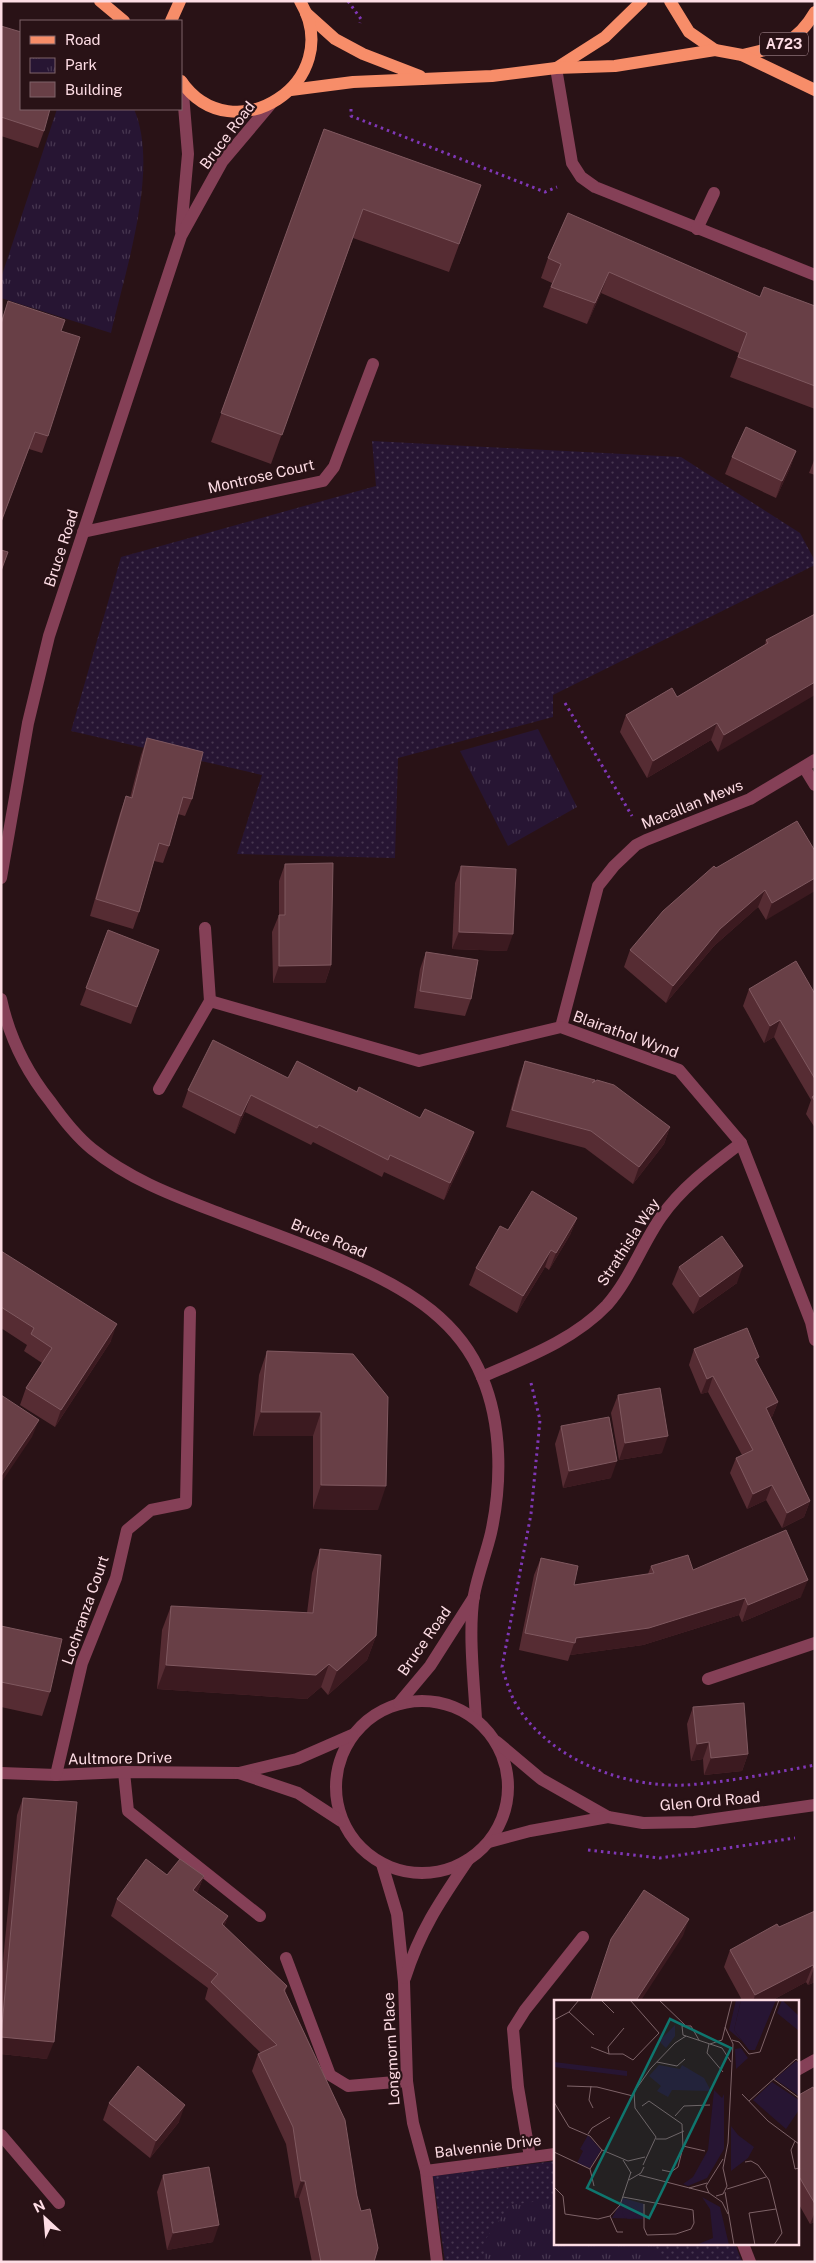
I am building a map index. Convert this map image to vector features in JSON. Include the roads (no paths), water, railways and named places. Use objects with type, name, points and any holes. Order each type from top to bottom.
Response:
[{"type":"main road","points":[[100,1],[123,20]]},
{"type":"main road","points":[[171,20],[180,1]]},
{"type":"main road","points":[[556,68],[605,38],[642,1]]},
{"type":"main road","name":"A723","points":[[670,1],[688,32],[715,50],[742,55],[815,90]]},
{"type":"main road","points":[[302,4],[336,39],[354,49],[425,78]]},
{"type":"main road","points":[[182,81],[206,103],[226,110],[250,110],[270,105],[291,90],[300,80],[310,55],[310,27],[302,4]]},
{"type":"main road","name":"A723","points":[[742,55],[780,47],[806,27],[815,12]]},
{"type":"main road","points":[[291,90],[353,82],[492,76],[556,68],[615,66],[715,50]]},
{"type":"street","points":[[556,68],[570,156],[581,177],[594,187],[815,276]]},
{"type":"street","name":"Bruce Road","points":[[181,236],[188,154],[182,81]]},
{"type":"street","name":"Bruce Road","points":[[1,878],[28,723],[49,636],[181,236],[222,162],[270,105]]},
{"type":"street","points":[[697,229],[714,193]]},
{"type":"street","name":"Montrose Court","points":[[83,532],[323,481],[334,467],[373,364]]},
{"type":"street","name":"Macallan Mews","points":[[561,1027],[598,886],[614,866],[636,845],[750,798],[809,763],[815,785]]},
{"type":"street","points":[[159,1089],[210,1001],[205,928]]},
{"type":"street","name":"Bruce Road","points":[[1,999],[4,1026],[38,1087],[61,1117],[91,1148],[150,1186],[341,1260],[396,1284],[430,1308],[451,1328],[467,1348],[482,1376],[493,1413],[498,1452],[499,1488],[491,1532],[474,1597],[472,1660],[476,1719]]},
{"type":"street","name":"Blairathol Wynd","points":[[210,1001],[419,1061],[561,1027],[679,1070],[741,1143],[810,1309],[815,1340]]},
{"type":"street","name":"Strathisla Way","points":[[482,1376],[525,1358],[565,1338],[588,1322],[621,1287],[661,1217],[695,1177],[741,1143]]},
{"type":"street","name":"Lochranza Court","points":[[56,1775],[82,1663],[116,1578],[127,1530],[151,1510],[186,1503],[190,1312]]},
{"type":"street","name":"Bruce Road","points":[[399,1703],[430,1666],[474,1597]]},
{"type":"street","points":[[708,1679],[815,1643]]},
{"type":"street","points":[[426,1700],[453,1706],[476,1719],[494,1739],[506,1765],[508,1792],[502,1818],[489,1842],[468,1860],[440,1871],[410,1873],[382,1864],[358,1846],[341,1821],[335,1791],[338,1761],[352,1735],[374,1714],[399,1703],[426,1700]]},
{"type":"street","name":"Aultmore Drive","points":[[1,1773],[56,1775],[124,1772],[239,1773],[297,1759],[352,1735]]},
{"type":"street","name":"Glen Ord Road","points":[[494,1739],[541,1779],[608,1817],[643,1823],[694,1822],[815,1805]]},
{"type":"street","points":[[124,1772],[128,1811],[260,1916]]},
{"type":"street","name":"Aultmore Drive","points":[[239,1773],[298,1793],[341,1821]]},
{"type":"street","name":"Glen Ord Road","points":[[489,1842],[530,1831],[608,1817]]},
{"type":"street","name":"Longmorn Place","points":[[404,1982],[416,1945],[430,1916],[468,1860]]},
{"type":"street","name":"Longmorn Place","points":[[382,1864],[397,1914],[404,1982],[406,2081],[413,2123],[426,2171],[437,2262]]},
{"type":"street","points":[[530,2157],[518,2087],[513,2029],[525,2010],[583,1937]]},
{"type":"street","points":[[286,1958],[330,2075],[348,2086],[406,2081]]},
{"type":"street","points":[[798,2069],[815,2060]]},
{"type":"street","points":[[1,2135],[59,2203]]},
{"type":"street","name":"Balvennie Drive","points":[[426,2171],[554,2154]]},
{"type":"street","points":[[743,2246],[750,2262]]}]
